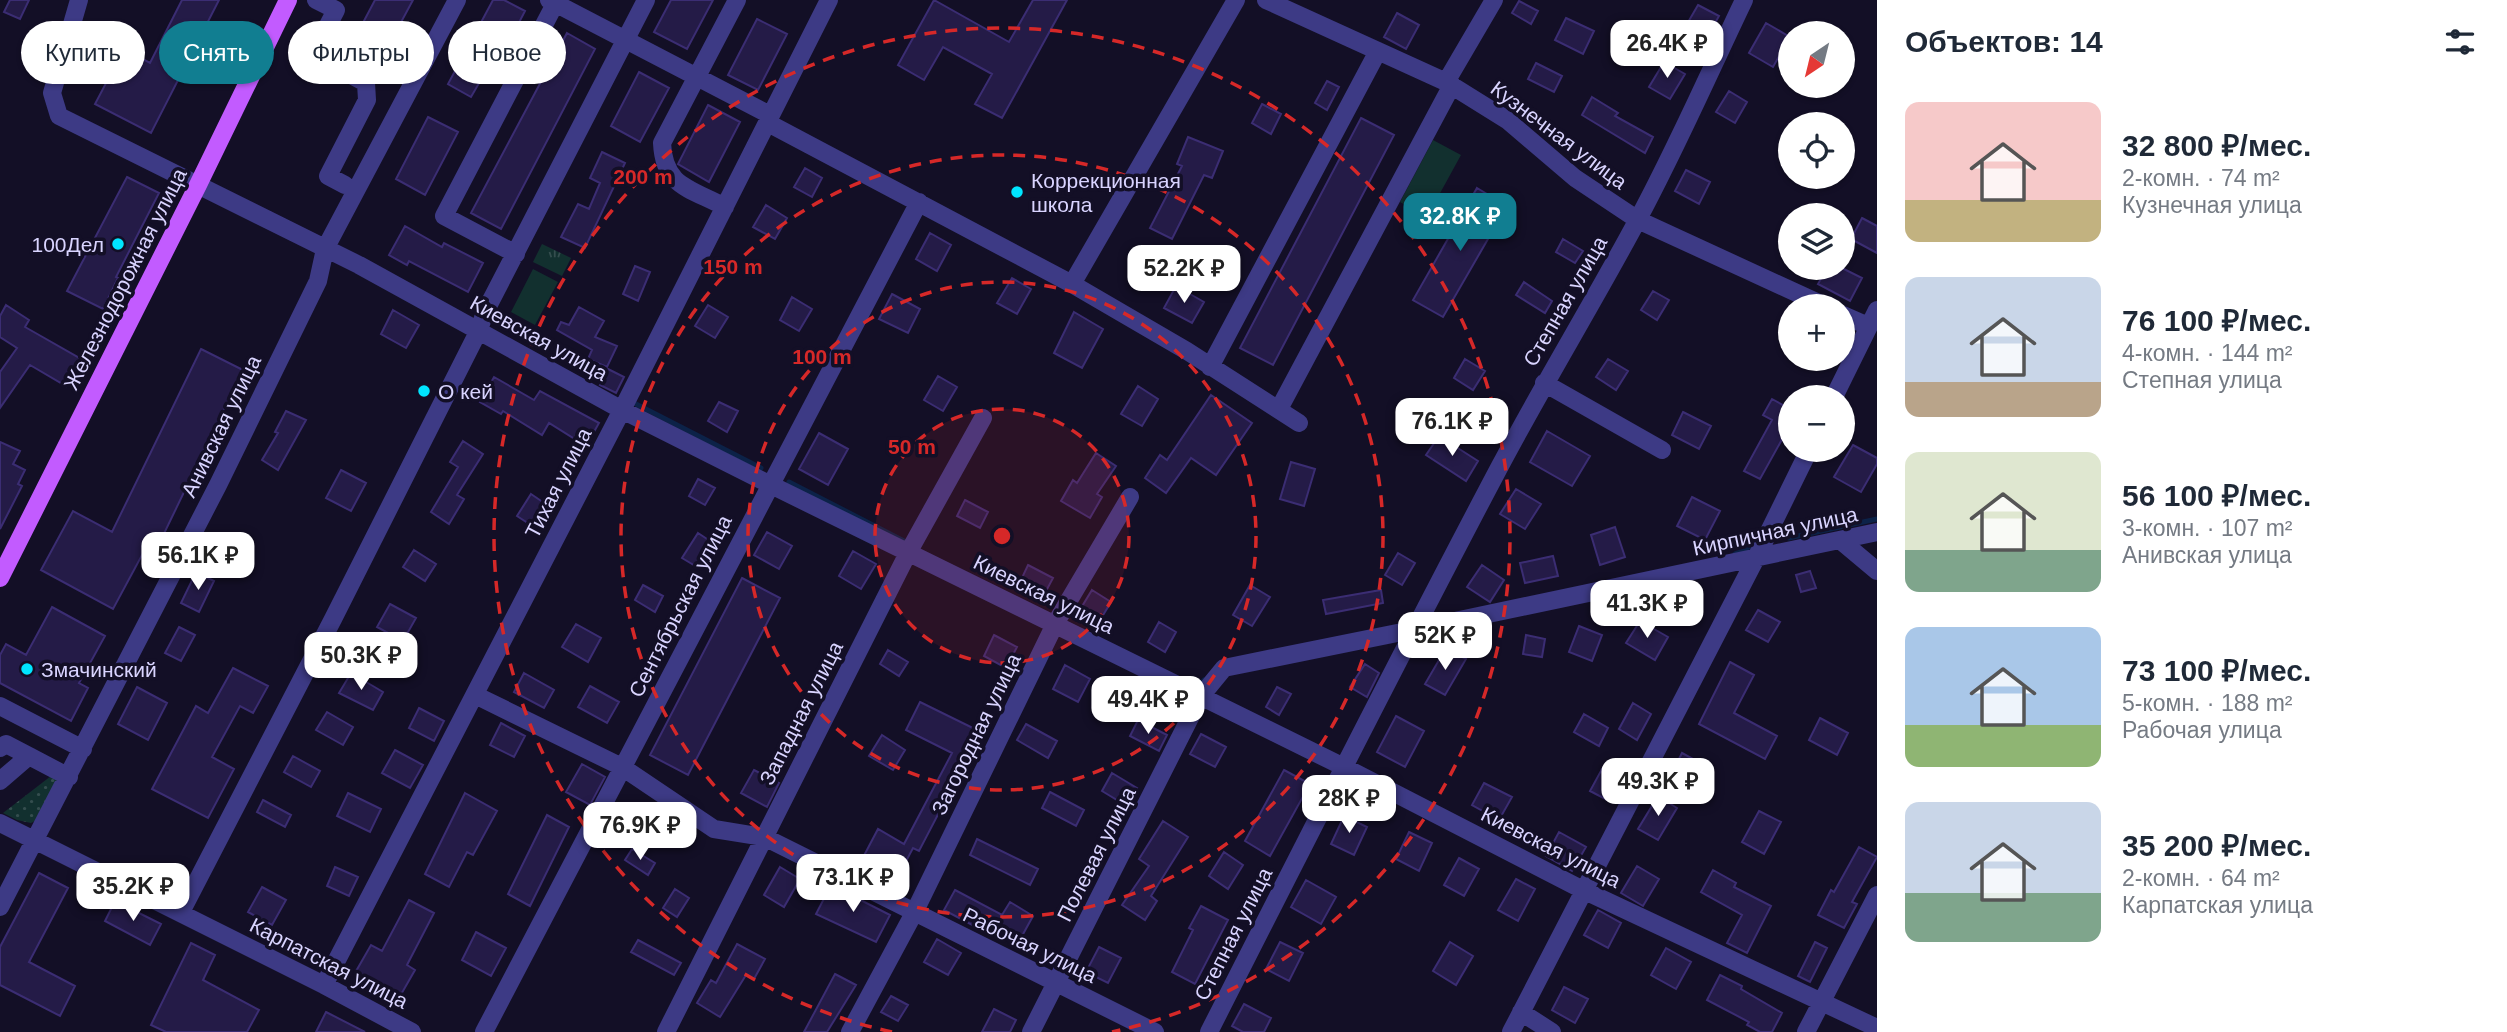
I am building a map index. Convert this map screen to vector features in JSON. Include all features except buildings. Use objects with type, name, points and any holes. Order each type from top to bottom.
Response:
[{"type":"main road","name":"Железнодорожная улица","points":[[0,578],[198,186],[288,0]]},
{"type":"street","name":"Киевская улица","points":[[79,0],[52,93],[59,116],[325,249],[479,330],[622,411],[1344,767],[1583,890],[1877,1028]]},
{"type":"street","points":[[317,0],[336,10],[313,54],[366,83],[367,100],[328,176],[345,185]]},
{"type":"street","name":"Анивская улица","points":[[0,907],[218,485],[318,281],[325,249],[457,0]]},
{"type":"street","points":[[181,912],[333,619],[479,330],[485,312],[646,0]]},
{"type":"street","points":[[725,207],[673,179],[666,169],[663,143],[737,0]]},
{"type":"street","name":"Тихая улица","points":[[324,985],[622,411],[829,0]]},
{"type":"street","points":[[1072,284],[1236,0]]},
{"type":"street","name":"Кузнечная улица","points":[[1266,0],[1449,84],[1507,120],[1575,178],[1638,220],[1799,294]]},
{"type":"street","points":[[1279,409],[1494,0]]},
{"type":"street","name":"Степная улица","points":[[1209,1032],[1436,587],[1544,383],[1638,220],[1744,0]]},
{"type":"street","points":[[516,254],[444,216],[554,1],[1072,284],[1299,423]]},
{"type":"street","points":[[1210,367],[1378,51]]},
{"type":"street","name":"Сентябрьская улица","points":[[484,1032],[919,202]]},
{"type":"street","points":[[1840,385],[1877,310]]},
{"type":"street","points":[[1855,320],[1868,326]]},
{"type":"street","points":[[1544,383],[1662,450]]},
{"type":"street","name":"Западная улица","points":[[666,1032],[908,552],[983,418]]},
{"type":"street","points":[[1511,1032],[1803,462]]},
{"type":"street","name":"Загородная улица","points":[[850,1032],[914,914],[1055,624],[1130,497]]},
{"type":"street","name":"Кирпичная улица","points":[[1201,696],[1224,668],[1877,532]]},
{"type":"street","points":[[1840,540],[1877,571]]},
{"type":"street","name":"Рабочая улица","points":[[475,695],[622,767],[714,829],[764,837],[1155,1032]]},
{"type":"street","name":"Полевая улица","points":[[1031,1032],[1201,696]]},
{"type":"street","points":[[0,706],[83,749]]},
{"type":"street","points":[[0,748],[6,744],[69,777]]},
{"type":"street","points":[[0,781],[29,756]]},
{"type":"street","name":"Карпатская улица","points":[[0,822],[412,1032]]},
{"type":"street","points":[[1806,1032],[1877,895]]},
{"type":"street","points":[[1521,1012],[1552,1032]]},
{"type":"green space","points":[[1433,140],[1461,155],[1427,217],[1400,202]]},
{"type":"green space","points":[[542,244],[571,258],[562,276],[533,262]]},
{"type":"green space","points":[[533,269],[558,282],[535,325],[511,312]]},
{"type":"green space","points":[[51,776],[59,778],[41,818],[31,823],[3,813]]},
{"type":"waterway","points":[[634,403],[761,468]]},
{"type":"waterway","points":[[789,482],[904,541]]},
{"type":"waterway","points":[[1789,538],[1877,519]]},
{"type":"waterway","points":[[1735,554],[1753,545]]},
{"type":"waterway","points":[[1185,680],[1200,684],[1204,680]]},
{"type":"place","name":"Коррекционная школа","points":[[1017,192]]},
{"type":"place","name":"100Дел","points":[[118,244]]},
{"type":"place","name":"О кей","points":[[424,391]]},
{"type":"place","name":"Змачинский","points":[[27,669]]}]
